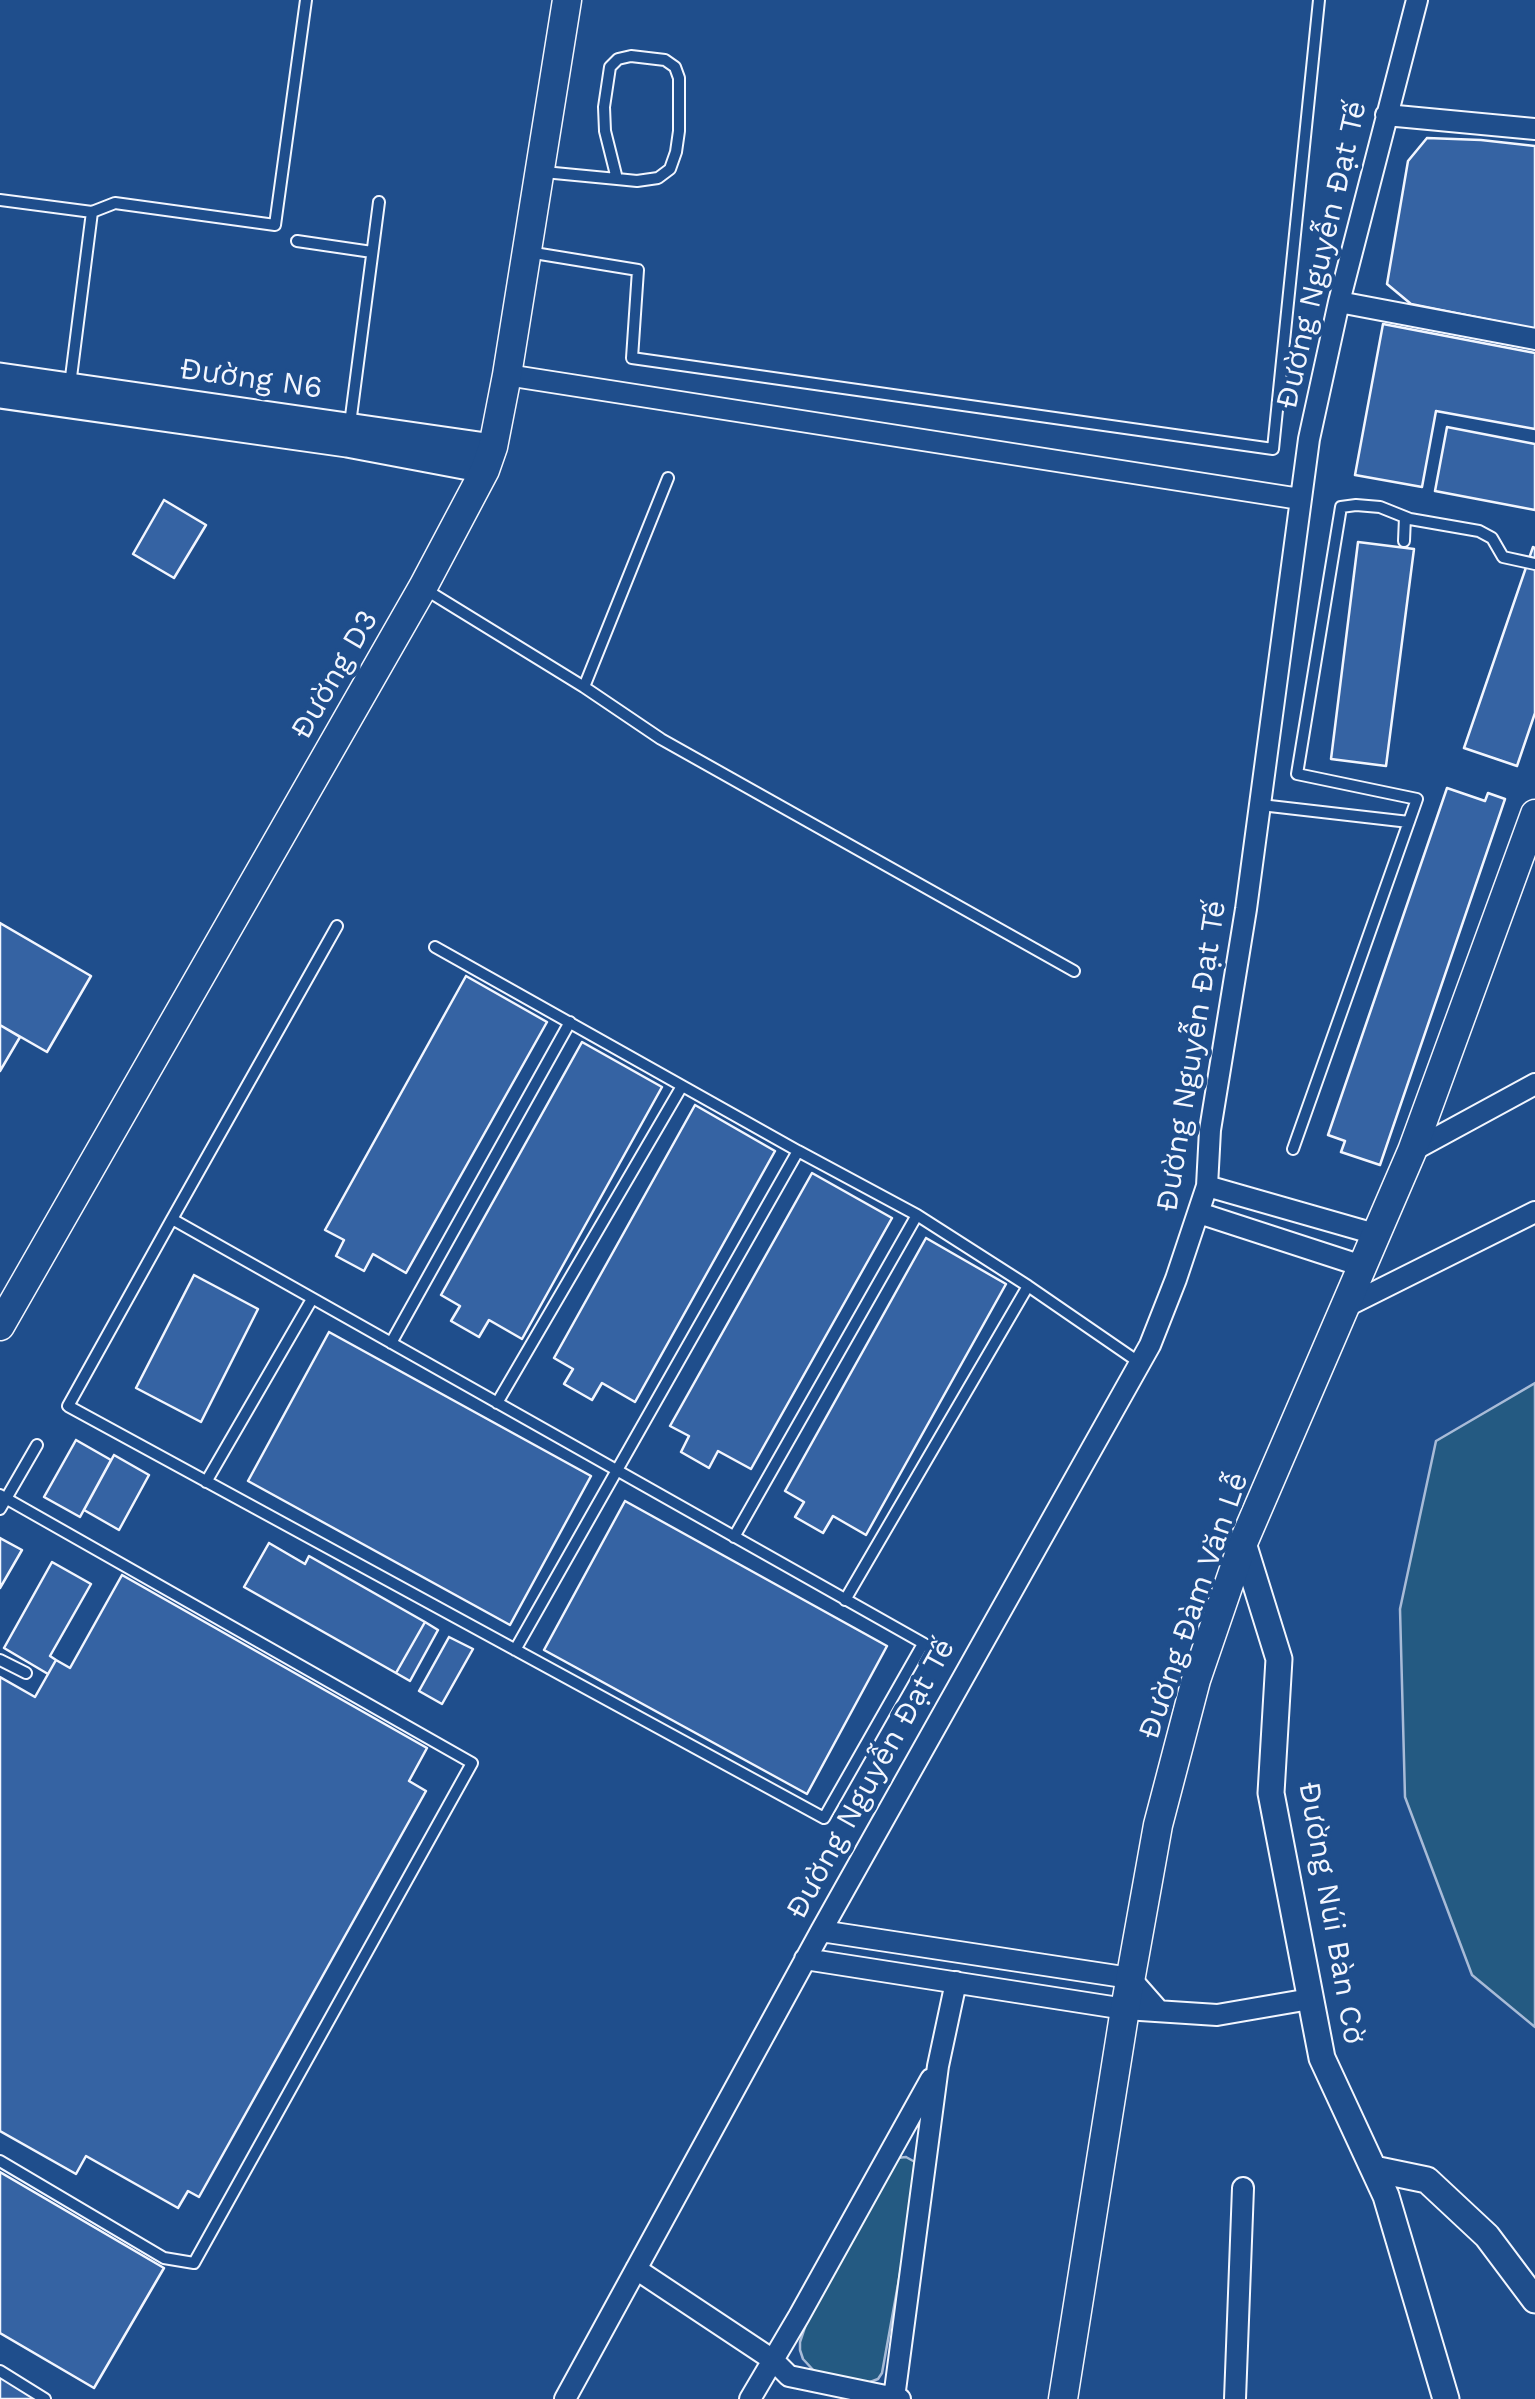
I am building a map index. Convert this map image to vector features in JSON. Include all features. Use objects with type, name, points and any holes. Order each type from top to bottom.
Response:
[{"type":"main road","name":"Đường D3","points":[[0,1326],[423,588],[489,458],[507,375],[567,0]]},
{"type":"main road","name":"Đường Đàm Văn Lễ","points":[[1064,2399],[1158,1824],[1196,1680],[1243,1543],[1412,1150],[1535,814]]},
{"type":"street","name":"Đường Nguyễn Đạt Tế","points":[[565,2399],[820,1930],[1150,1346],[1176,1279],[1207,1186],[1210,1130],[1246,908],[1310,439],[1339,302],[1416,0]]},
{"type":"street","points":[[1386,115],[1535,129]]},
{"type":"street","points":[[1339,302],[1535,340]]},
{"type":"street","points":[[507,375],[1300,499]]},
{"type":"street","name":"Đường N6","points":[[0,376],[68,395],[489,458]]},
{"type":"street","name":"Đường N6","points":[[0,395],[68,395]]},
{"type":"street","points":[[1412,1150],[1535,1084]]},
{"type":"street","points":[[1207,1186],[1375,1234]]},
{"type":"street","points":[[1346,1307],[1535,1212]]},
{"type":"street","points":[[1199,1213],[1362,1266]]},
{"type":"street","name":"Đường Núi Bàn Cờ","points":[[1243,1543],[1279,1659],[1271,1792],[1322,2058],[1386,2196],[1446,2399]]},
{"type":"street","points":[[820,1930],[1130,1978],[1159,2011]]},
{"type":"street","points":[[805,1958],[1125,2009],[1217,2014],[1310,1999]]},
{"type":"street","points":[[636,2269],[774,2360],[789,2376],[897,2398],[938,2066],[956,1982]]},
{"type":"street","points":[[750,2399],[938,2066]]},
{"type":"street","points":[[1374,2170],[1427,2180],[1487,2236],[1535,2300]]},
{"type":"street","points":[[1235,2399],[1243,2188]]},
{"type":"lane","points":[[0,200],[92,212],[115,203],[274,225],[306,0]]},
{"type":"lane","points":[[527,252],[638,270],[632,358],[1273,448],[1319,0]]},
{"type":"lane","points":[[540,172],[637,182],[658,178],[670,168],[676,152],[679,78],[665,60],[631,56],[618,59],[610,67],[604,107],[617,178]]},
{"type":"lane","points":[[348,435],[379,202]]},
{"type":"lane","points":[[68,395],[92,212]]},
{"type":"lane","points":[[296,241],[372,252]]},
{"type":"lane","points":[[584,687],[668,478]]},
{"type":"lane","points":[[1292,1149],[1418,799],[1297,774],[1340,507],[1380,506],[1406,517],[1480,531],[1492,538],[1503,557],[1535,564]]},
{"type":"lane","points":[[1404,540],[1406,517]]},
{"type":"lane","points":[[423,588],[584,687],[660,739],[1074,971]]},
{"type":"lane","points":[[1261,804],[1409,822]]},
{"type":"lane","points":[[336,926],[68,1406],[824,1818],[923,1644]]},
{"type":"lane","points":[[435,946],[917,1216],[1140,1363]]},
{"type":"lane","points":[[391,1343],[570,1022]]},
{"type":"lane","points":[[497,1403],[682,1086]]},
{"type":"lane","points":[[515,1650],[798,1150]]},
{"type":"lane","points":[[734,1537],[917,1216]]},
{"type":"lane","points":[[172,1219],[937,1652]]},
{"type":"lane","points":[[845,1600],[1028,1286]]},
{"type":"lane","points":[[206,1482],[312,1299]]},
{"type":"lane","points":[[0,2160],[164,2258],[194,2263],[472,1763],[2,1501],[37,1445]]},
{"type":"lane","points":[[0,1660],[26,1673]]},
{"type":"lane","points":[[0,2370],[46,2399]]},
{"type":"shaded area","points":[[1535,1383],[1535,2027],[1472,1975],[1405,1797],[1400,1609],[1436,1441]]},
{"type":"shaded area","points":[[897,2158],[915,2162],[918,2174],[882,2373],[878,2379],[860,2383],[815,2372],[800,2350],[806,2324]]},
{"type":"building","points":[[1427,138],[1535,146],[1535,329],[1411,304],[1387,284],[1408,161]]},
{"type":"building","points":[[1383,324],[1535,353],[1535,429],[1436,411],[1422,487],[1355,475]]},
{"type":"building","points":[[1447,427],[1535,444],[1535,510],[1435,491]]},
{"type":"building","points":[[164,500],[206,525],[174,578],[133,554]]},
{"type":"building","points":[[1358,542],[1414,549],[1386,766],[1331,759]]},
{"type":"building","points":[[1533,547],[1535,713],[1517,766],[1464,748]]},
{"type":"building","points":[[1447,788],[1485,801],[1488,793],[1505,799],[1380,1165],[1341,1152],[1345,1141],[1328,1135]]},
{"type":"building","points":[[0,923],[91,976],[47,1052],[0,1025]]},
{"type":"building","points":[[466,976],[547,1022],[406,1273],[373,1254],[364,1271],[336,1256],[344,1240],[325,1230]]},
{"type":"building","points":[[0,1025],[20,1037],[0,1071]]},
{"type":"building","points":[[582,1042],[662,1087],[522,1339],[489,1320],[479,1337],[451,1321],[460,1306],[441,1295]]},
{"type":"building","points":[[695,1105],[775,1151],[635,1402],[602,1383],[592,1400],[564,1384],[573,1369],[554,1358]]},
{"type":"building","points":[[812,1173],[892,1218],[751,1469],[718,1451],[709,1468],[681,1452],[689,1436],[670,1426]]},
{"type":"building","points":[[926,1238],[1006,1284],[866,1535],[833,1516],[823,1533],[795,1517],[804,1502],[785,1491]]},
{"type":"building","points":[[194,1275],[258,1309],[201,1422],[136,1388]]},
{"type":"building","points":[[329,1332],[591,1476],[510,1625],[248,1481]]},
{"type":"building","points":[[76,1440],[111,1460],[80,1517],[44,1497]]},
{"type":"building","points":[[114,1455],[149,1475],[119,1530],[84,1510]]},
{"type":"building","points":[[625,1501],[887,1646],[807,1794],[544,1650]]},
{"type":"building","points":[[0,1538],[22,1550],[0,1588]]},
{"type":"building","points":[[269,1543],[305,1564],[309,1556],[425,1622],[396,1673],[244,1587]]},
{"type":"building","points":[[52,1562],[91,1584],[50,1656],[56,1660],[48,1674],[4,1648]]},
{"type":"building","points":[[122,1575],[427,1748],[409,1781],[426,1791],[199,2197],[188,2191],[178,2208],[86,2156],[76,2174],[0,2131],[0,1677],[35,1697],[56,1660],[70,1668]]},
{"type":"building","points":[[425,1622],[438,1630],[410,1681],[396,1673]]},
{"type":"building","points":[[449,1637],[473,1649],[442,1704],[419,1691]]},
{"type":"building","points":[[0,2172],[164,2268],[94,2388],[0,2333]]},
{"type":"building","points":[[0,2374],[43,2399],[0,2399]]}]
